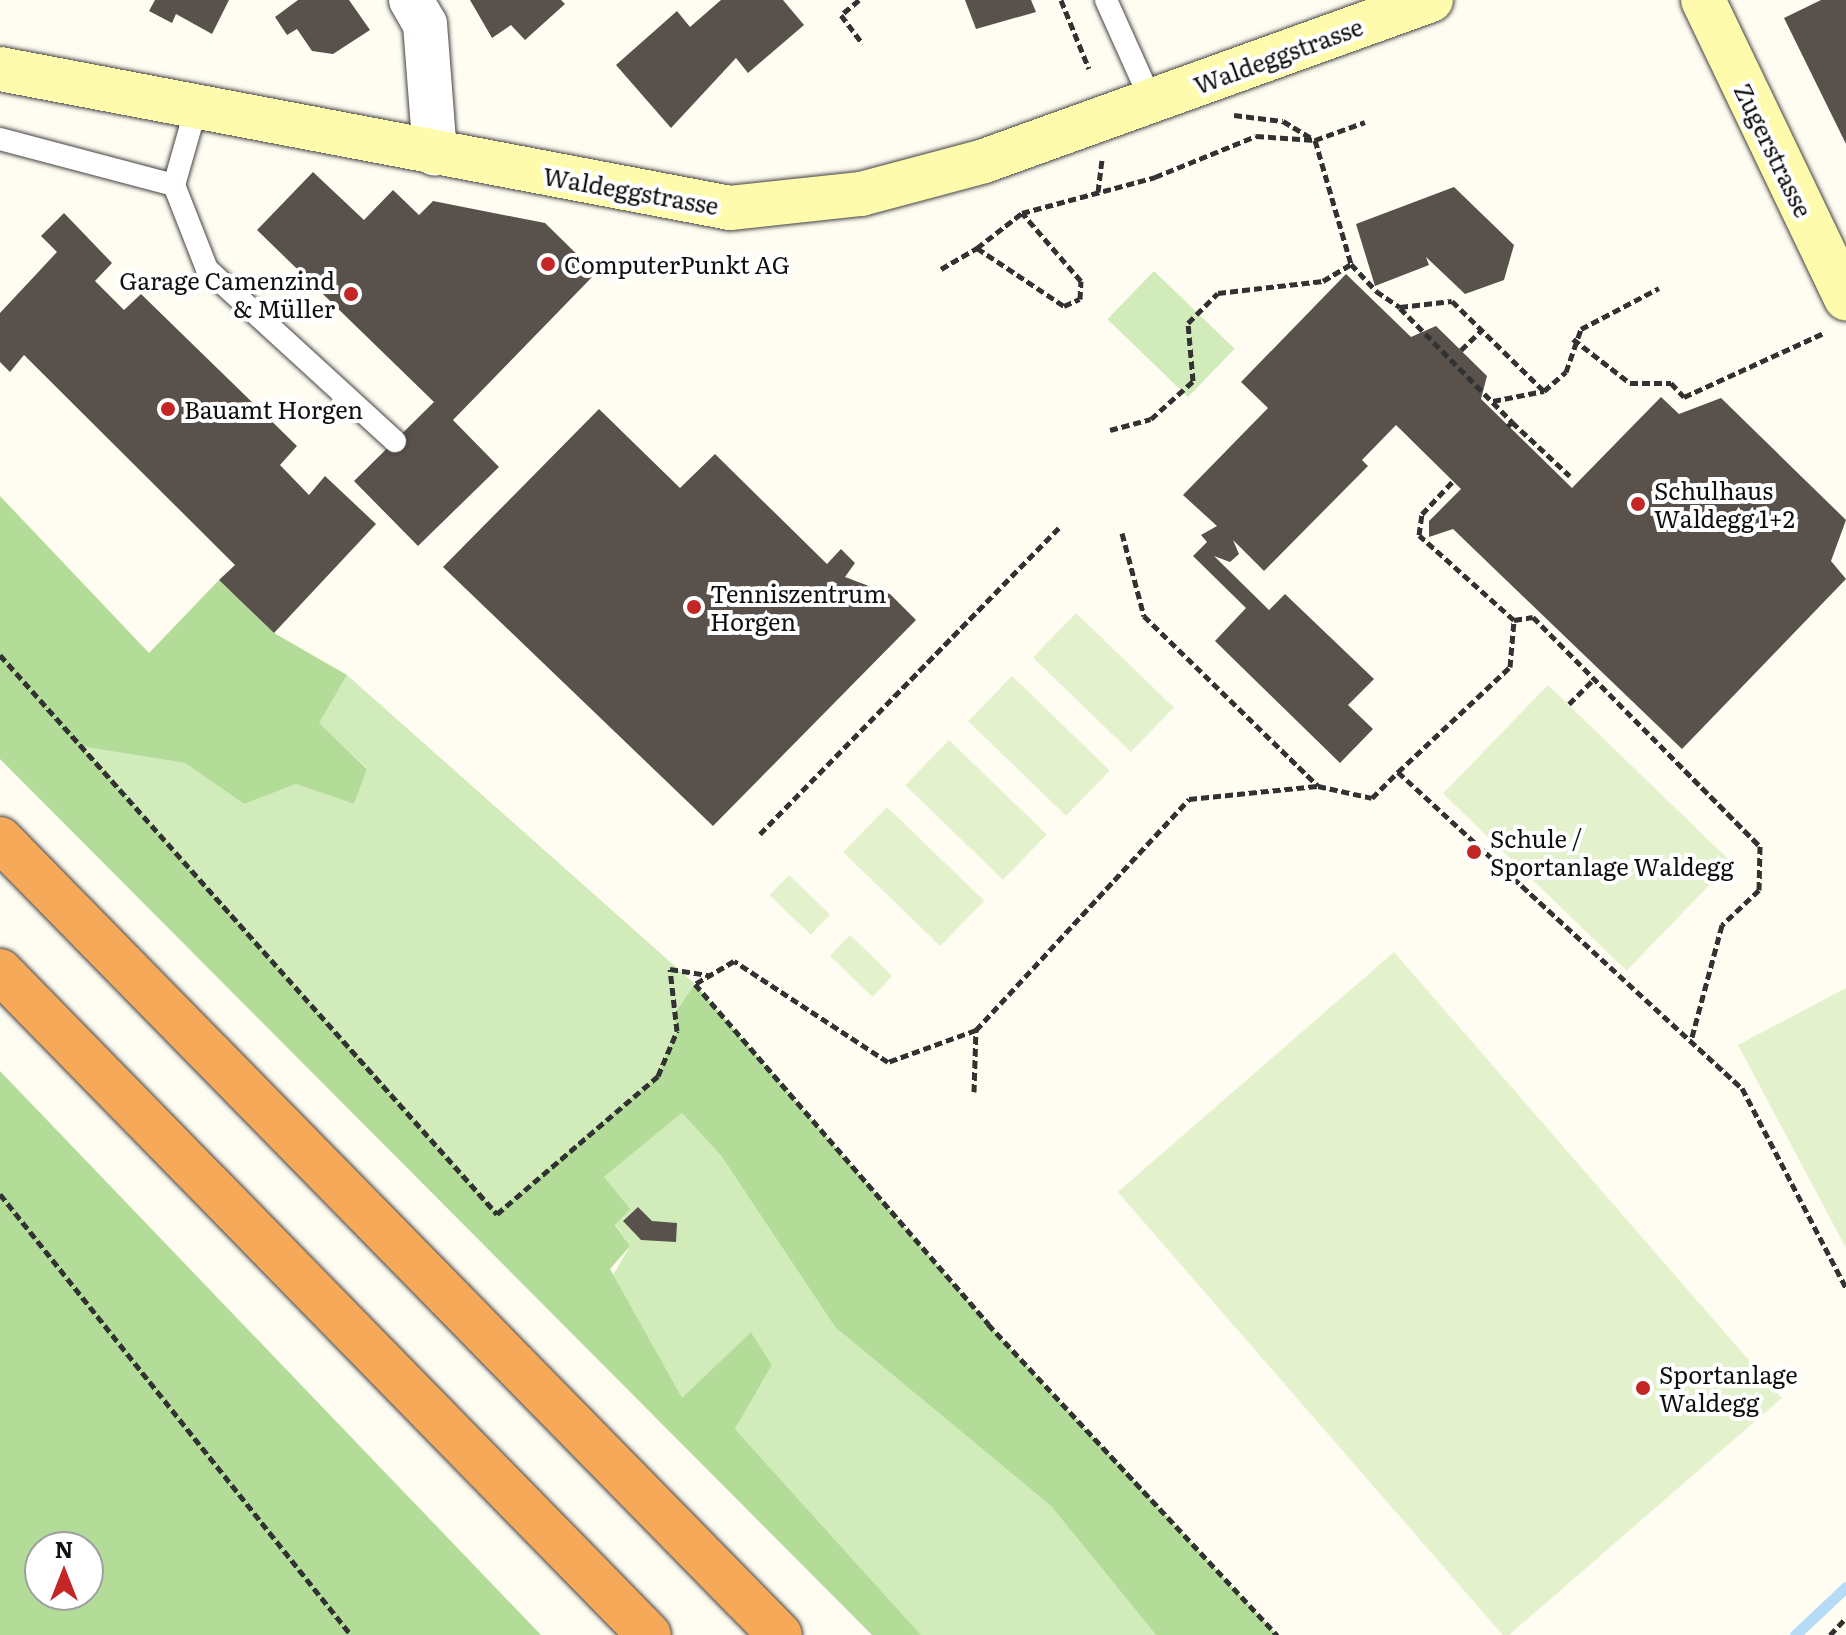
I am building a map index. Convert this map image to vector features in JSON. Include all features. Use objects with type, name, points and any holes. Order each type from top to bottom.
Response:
[{"type":"highway","points":[[0,839],[780,1635]]},
{"type":"highway","points":[[0,971],[649,1635]]},
{"type":"highway","points":[[590,1441],[813,1635]]},
{"type":"street","points":[[411,0],[425,24],[435,154]]},
{"type":"street","name":"Waldeggstrasse","points":[[0,69],[730,208],[861,194],[984,161],[1431,0]]},
{"type":"street","name":"Zugerstrasse","points":[[1703,0],[1840,313]]},
{"type":"lane","points":[[1106,0],[1151,100]]},
{"type":"lane","points":[[196,108],[174,185],[207,269],[395,441]]},
{"type":"lane","points":[[0,139],[174,185]]},
{"type":"path","points":[[859,0],[841,15],[863,44]]},
{"type":"path","points":[[1061,0],[1089,69]]},
{"type":"path","points":[[1216,112],[1283,121],[1315,140],[1351,264],[1400,307],[1493,401],[1510,424],[1570,476]]},
{"type":"path","points":[[941,269],[977,248],[1022,213],[1098,192],[1256,136],[1315,140],[1365,122]]},
{"type":"path","points":[[1098,192],[1102,159]]},
{"type":"path","points":[[977,248],[1064,306],[1080,299],[1081,281],[1022,213]]},
{"type":"path","points":[[1110,430],[1151,419],[1193,381],[1188,323],[1218,293],[1323,281],[1351,264]]},
{"type":"path","points":[[1493,401],[1544,391],[1566,372],[1573,339],[1659,288]]},
{"type":"path","points":[[1400,307],[1452,301],[1544,391]]},
{"type":"path","points":[[1573,339],[1630,383],[1671,383],[1684,397],[1744,373],[1840,313]]},
{"type":"path","points":[[1461,350],[1482,330]]},
{"type":"path","points":[[1453,481],[1422,514],[1419,535],[1514,620]]},
{"type":"path","points":[[760,834],[1059,528]]},
{"type":"path","points":[[1122,533],[1144,616],[1318,786]]},
{"type":"path","points":[[1514,620],[1533,617],[1760,846],[1759,890],[1722,925],[1691,1041]]},
{"type":"path","points":[[1277,1635],[988,1324],[695,984],[734,961],[888,1062],[976,1030],[1189,799],[1318,786],[1372,798],[1510,667],[1514,620]]},
{"type":"path","points":[[0,655],[497,1214],[658,1076],[677,1031],[670,969],[709,975]]},
{"type":"path","points":[[1569,704],[1595,678]]},
{"type":"path","points":[[1398,772],[1742,1088],[1846,1288]]},
{"type":"path","points":[[974,1092],[976,1030]]},
{"type":"path","points":[[0,1194],[351,1635]]},
{"type":"path","points":[[1830,1635],[1846,1618]]},
{"type":"green space","points":[[1154,271],[1235,349],[1188,397],[1107,319]]},
{"type":"green space","points":[[0,496],[149,653],[219,580],[274,633],[347,675],[319,723],[367,769],[354,804],[296,784],[244,804],[185,763],[81,746],[497,1213],[657,1076],[677,1031],[674,1014],[695,984],[988,1324],[1277,1635],[1156,1635],[1051,1506],[835,1327],[722,1157],[682,1113],[604,1177],[630,1209],[615,1225],[630,1246],[610,1269],[682,1398],[751,1332],[772,1365],[735,1429],[921,1635],[872,1635],[0,759]]},
{"type":"green space","points":[[1076,613],[1174,707],[1131,752],[1033,658]]},
{"type":"green space","points":[[347,675],[695,984],[674,1014],[677,1031],[658,1076],[497,1214],[80,745],[185,763],[244,804],[296,784],[354,804],[367,768],[318,723]]},
{"type":"green space","points":[[1012,676],[1110,770],[1066,816],[968,721]]},
{"type":"green space","points":[[1548,685],[1731,862],[1627,971],[1443,794]]},
{"type":"green space","points":[[949,740],[1047,834],[1003,880],[905,785]]},
{"type":"green space","points":[[887,807],[984,901],[940,946],[843,852]]},
{"type":"green space","points":[[789,875],[830,915],[811,935],[770,895]]},
{"type":"green space","points":[[850,935],[892,976],[872,997],[830,956]]},
{"type":"green space","points":[[1394,952],[1782,1398],[1509,1635],[1503,1635],[1118,1192]]},
{"type":"green space","points":[[1846,988],[1846,1248],[1738,1045]]},
{"type":"green space","points":[[0,1071],[541,1635],[0,1635]]},
{"type":"green space","points":[[682,1113],[722,1157],[835,1327],[1051,1506],[1156,1635],[921,1635],[735,1429],[772,1365],[751,1332],[682,1399],[613,1275],[630,1246],[615,1224],[604,1177]]},
{"type":"building","points":[[155,0],[229,0],[212,34],[176,14],[172,23],[149,11]]},
{"type":"building","points":[[298,0],[349,0],[370,30],[333,54],[312,51],[297,29],[287,35],[275,17]]},
{"type":"building","points":[[470,0],[561,0],[565,4],[525,40],[511,25],[492,38]]},
{"type":"building","points":[[721,0],[783,0],[804,25],[748,73],[736,58],[671,128],[616,65],[677,11],[690,27]]},
{"type":"building","points":[[965,0],[1031,0],[1036,12],[976,29]]},
{"type":"building","points":[[1821,0],[1846,0],[1846,144],[1784,18]]},
{"type":"building","points":[[313,172],[364,220],[393,190],[419,215],[433,201],[545,223],[596,273],[453,420],[499,467],[418,546],[354,481],[434,402],[257,230]]},
{"type":"building","points":[[1454,187],[1514,245],[1504,280],[1465,294],[1426,257],[1429,265],[1375,286],[1356,224]]},
{"type":"building","name":"Bauamt Horgen","points":[[64,213],[112,263],[95,281],[124,310],[141,294],[297,446],[280,465],[309,495],[325,476],[376,524],[274,633],[219,580],[235,565],[24,355],[10,372],[0,362],[0,313],[57,252],[41,236]]},
{"type":"building","name":"Schulhaus Waldegg 1+2","points":[[1346,274],[1411,337],[1436,326],[1487,376],[1481,399],[1572,488],[1661,397],[1679,414],[1721,398],[1846,520],[1831,561],[1846,579],[1682,749],[1453,529],[1429,537],[1429,521],[1461,489],[1396,425],[1362,460],[1368,466],[1264,571],[1233,540],[1239,554],[1230,562],[1214,556],[1269,610],[1285,594],[1374,679],[1348,705],[1373,729],[1340,763],[1215,641],[1246,608],[1193,556],[1207,542],[1201,535],[1217,526],[1183,495],[1268,408],[1241,382]]},
{"type":"building","name":"Tenniszentrum Horgen","points":[[599,409],[680,488],[715,454],[827,564],[841,549],[855,563],[845,577],[890,594],[916,620],[713,826],[443,567]]},
{"type":"building","points":[[638,1207],[652,1221],[677,1223],[676,1242],[641,1240],[623,1221]]},
{"type":"waterway","points":[[1795,1635],[1846,1587]]},
{"type":"place","name":"ComputerPunkt AG","points":[[548,264]]},
{"type":"place","name":"Garage Camenzind & Müller","points":[[351,294]]},
{"type":"place","name":"Bauamt Horgen","points":[[168,409]]},
{"type":"place","name":"Schulhaus Waldegg 1+2","points":[[1638,504]]},
{"type":"place","name":"Tenniszentrum Horgen","points":[[694,607]]},
{"type":"place","name":"Schule / Sportanlage Waldegg","points":[[1474,852]]},
{"type":"place","name":"Sportanlage Waldegg","points":[[1643,1388]]}]
